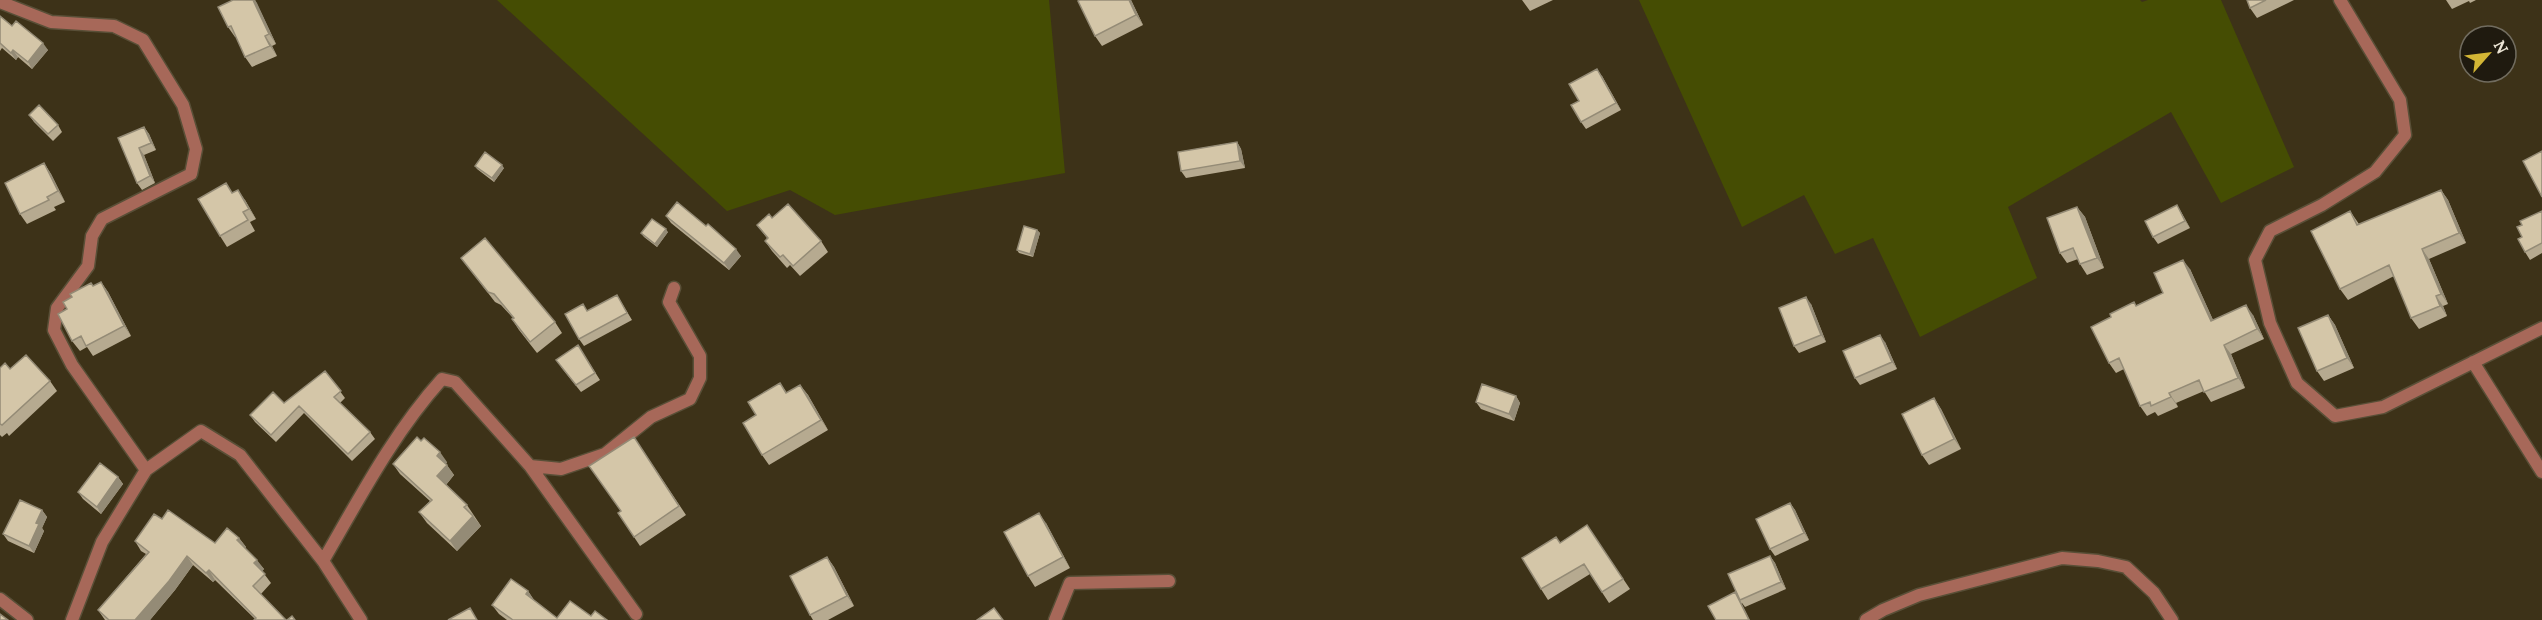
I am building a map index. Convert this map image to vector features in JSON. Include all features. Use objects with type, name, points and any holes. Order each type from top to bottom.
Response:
[{"type":"street","points":[[2340,0],[2400,100],[2405,135],[2375,172],[2322,205],[2270,231],[2255,260],[2270,323],[2297,383],[2335,416],[2383,407],[2542,328]]},
{"type":"street","points":[[0,2],[51,22],[114,26],[143,40],[183,105],[196,148],[191,174],[102,219],[92,236],[88,266],[57,308],[54,330],[72,365],[146,470]]},
{"type":"street","points":[[530,466],[561,469],[605,454],[651,417],[690,399],[700,378],[700,356],[669,302],[674,288]]},
{"type":"street","points":[[2473,362],[2542,472]]},
{"type":"street","points":[[322,561],[379,465],[442,379],[455,382],[530,466],[636,614]]},
{"type":"street","points":[[72,620],[102,542],[146,470],[201,431],[240,455],[322,561],[361,620]]},
{"type":"street","points":[[1866,620],[1883,610],[1919,596],[2062,558],[2098,561],[2126,567],[2154,593],[2172,620]]},
{"type":"street","points":[[1055,620],[1070,583],[1169,581]]},
{"type":"street","points":[[0,599],[27,620]]},
{"type":"green space","points":[[497,0],[1049,0],[1065,173],[835,215],[790,190],[727,211]]},
{"type":"green space","points":[[1639,0],[2140,0],[2142,2],[2148,0],[2221,0],[2294,167],[2221,203],[2171,112],[2008,207],[2037,278],[1920,337],[1873,238],[1835,254],[1804,195],[1742,227]]},
{"type":"building","points":[[233,0],[253,0],[269,34],[265,36],[270,46],[245,57],[231,26],[228,27],[218,7]]},
{"type":"building","points":[[1129,0],[1136,15],[1095,36],[1078,1]]},
{"type":"building","points":[[2247,0],[2266,0],[2250,8]]},
{"type":"building","points":[[0,16],[12,26],[16,21],[43,43],[28,62],[13,50],[11,53],[0,43]]},
{"type":"building","points":[[1597,69],[1616,103],[1581,122],[1571,105],[1579,101],[1569,84]]},
{"type":"building","points":[[39,105],[58,125],[48,134],[29,115]]},
{"type":"building","points":[[144,127],[151,143],[139,148],[150,176],[137,183],[118,138]]},
{"type":"building","points":[[1237,142],[1240,161],[1181,171],[1178,152]]},
{"type":"building","points":[[2542,151],[2542,197],[2523,161]]},
{"type":"building","points":[[485,152],[502,165],[492,178],[475,166]]},
{"type":"building","points":[[44,163],[58,191],[47,197],[49,200],[20,214],[5,183]]},
{"type":"building","points":[[226,183],[232,193],[238,190],[249,209],[243,212],[248,220],[220,236],[198,199]]},
{"type":"building","points":[[2441,190],[2459,233],[2422,249],[2441,294],[2436,296],[2440,306],[2411,318],[2389,265],[2340,289],[2311,231],[2350,211],[2357,225]]},
{"type":"building","points":[[677,202],[706,226],[708,224],[736,249],[724,263],[666,216]]},
{"type":"building","points":[[788,204],[821,241],[793,266],[783,255],[780,257],[765,241],[768,238],[757,225],[769,214],[772,218]]},
{"type":"building","points":[[2177,205],[2185,221],[2153,237],[2145,221]]},
{"type":"building","points":[[2077,207],[2097,258],[2080,264],[2073,248],[2060,253],[2047,218]]},
{"type":"building","points":[[2542,211],[2542,243],[2525,252],[2518,239],[2522,237],[2517,227],[2522,225],[2520,221]]},
{"type":"building","points":[[652,219],[666,229],[655,244],[641,233]]},
{"type":"building","points":[[1024,226],[1037,230],[1030,254],[1017,250]]},
{"type":"building","points":[[485,238],[555,322],[530,342],[512,319],[514,318],[494,294],[488,292],[461,258]]},
{"type":"building","points":[[2183,260],[2211,321],[2246,305],[2257,329],[2224,345],[2238,378],[2204,392],[2199,380],[2169,393],[2171,397],[2151,406],[2150,402],[2140,406],[2119,358],[2109,363],[2091,327],[2134,302],[2136,306],[2163,293],[2154,273]]},
{"type":"building","points":[[101,282],[124,326],[86,346],[81,336],[72,341],[58,314],[67,309],[63,302],[72,297],[70,294],[91,283],[93,286]]},
{"type":"building","points":[[617,295],[627,313],[579,339],[565,314],[583,304],[587,311]]},
{"type":"building","points":[[1806,297],[1821,335],[1794,346],[1779,308]]},
{"type":"building","points":[[2328,315],[2347,358],[2317,371],[2298,328]]},
{"type":"building","points":[[1880,335],[1892,362],[1855,378],[1843,351]]},
{"type":"building","points":[[578,345],[595,373],[576,385],[556,360]]},
{"type":"building","points":[[26,355],[50,381],[2,425],[0,424],[0,368],[5,363],[10,369]]},
{"type":"building","points":[[325,371],[341,391],[334,397],[370,432],[348,454],[299,406],[271,435],[250,415],[273,392],[284,403]]},
{"type":"building","points":[[780,383],[786,393],[800,385],[821,420],[762,455],[743,423],[756,415],[748,402]]},
{"type":"building","points":[[1482,384],[1516,396],[1509,414],[1476,402]]},
{"type":"building","points":[[1934,398],[1954,439],[1922,455],[1902,414]]},
{"type":"building","points":[[417,437],[421,441],[424,438],[440,452],[437,456],[447,465],[437,476],[467,505],[464,507],[473,516],[450,541],[419,512],[432,500],[393,464]]},
{"type":"building","points":[[634,437],[679,506],[634,537],[618,513],[621,511],[589,466]]},
{"type":"building","points":[[100,463],[118,477],[97,507],[78,492]]},
{"type":"building","points":[[20,500],[42,510],[36,523],[39,524],[29,546],[3,534]]},
{"type":"building","points":[[1790,503],[1804,533],[1770,549],[1756,519]]},
{"type":"building","points":[[168,510],[215,543],[227,528],[239,538],[237,540],[257,560],[254,563],[265,574],[253,586],[286,620],[254,620],[256,618],[209,570],[206,573],[187,556],[135,620],[109,620],[98,610],[149,552],[135,541],[154,514],[162,519]]},
{"type":"building","points":[[1039,513],[1063,557],[1028,576],[1004,532]]},
{"type":"building","points":[[1587,525],[1623,579],[1602,592],[1584,564],[1541,589],[1522,558],[1556,537],[1560,543]]},
{"type":"building","points":[[1770,556],[1781,582],[1740,600],[1728,574]]},
{"type":"building","points":[[827,557],[847,596],[810,615],[790,576]]},
{"type":"building","points":[[511,579],[528,591],[526,594],[557,618],[570,601],[591,616],[595,611],[607,620],[513,620],[492,605]]},
{"type":"building","points":[[1735,592],[1749,620],[1716,620],[1708,606]]},
{"type":"building","points":[[470,608],[477,620],[448,620]]},
{"type":"building","points":[[994,608],[1003,620],[977,620]]},
{"type":"building","points":[[0,614],[8,620],[0,620]]}]
